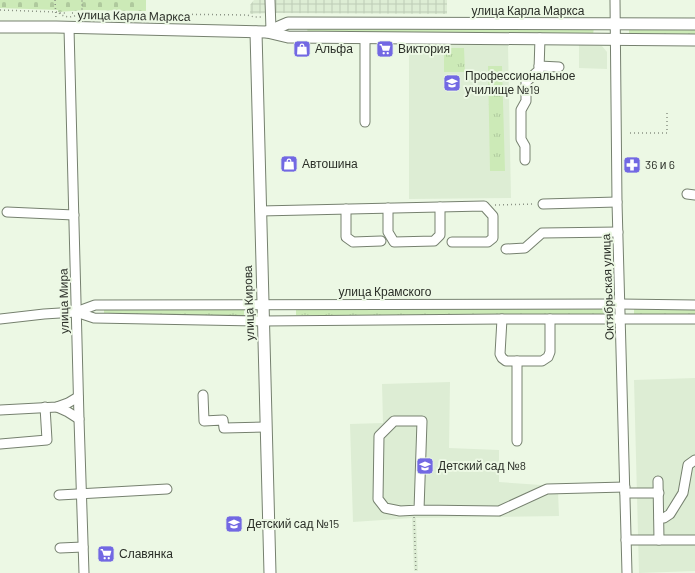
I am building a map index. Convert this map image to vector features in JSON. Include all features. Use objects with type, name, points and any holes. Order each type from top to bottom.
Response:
[{"type":"main road","name":"улица Карла Маркса","points":[[0,27],[69,20],[264,31],[288,37],[695,40]]},
{"type":"main road","name":"улица Карла Маркса","points":[[264,31],[288,23],[695,24]]},
{"type":"main road","name":"улица Кирова","points":[[264,31],[260,211],[270,573]]},
{"type":"street","points":[[264,31],[270,0]]},
{"type":"street","name":"Октябрьская улица","points":[[615,0],[617,202],[627,573]]},
{"type":"street","name":"улица Мира","points":[[69,20],[78,397],[84,573]]},
{"type":"street","points":[[365,38],[365,122]]},
{"type":"street","points":[[525,160],[525,146],[521,139],[521,110],[526,101],[526,82],[539,70],[540,38]]},
{"type":"street","points":[[539,66],[559,67]]},
{"type":"street","points":[[543,204],[617,202]]},
{"type":"street","points":[[388,208],[388,232],[394,242],[434,241],[440,235],[440,206]]},
{"type":"street","points":[[260,211],[484,206],[493,216],[493,238],[488,242],[452,242]]},
{"type":"street","points":[[346,209],[346,237],[353,242],[381,241]]},
{"type":"street","points":[[7,212],[74,215]]},
{"type":"street","points":[[506,249],[525,248],[542,233],[618,232]]},
{"type":"street","name":"улица Крамского","points":[[0,319],[76,312],[95,305],[695,305]]},
{"type":"street","name":"улица Крамского","points":[[76,312],[94,318],[263,321],[621,318],[695,319]]},
{"type":"street","points":[[502,319],[500,354],[502,358],[506,361],[542,361],[548,358],[550,352],[550,319]]},
{"type":"street","points":[[516,441],[517,361]]},
{"type":"street","points":[[203,395],[204,420],[223,420],[224,428],[266,427]]},
{"type":"street","points":[[0,410],[57,407],[78,397]]},
{"type":"street","points":[[0,444],[47,440],[45,407]]},
{"type":"street","points":[[57,407],[79,419]]},
{"type":"street","points":[[416,511],[422,421],[394,421],[379,436],[378,499],[385,508],[416,511],[499,511],[547,489],[625,490],[659,493]]},
{"type":"street","points":[[659,518],[664,518],[670,514],[683,493],[688,465],[695,460]]},
{"type":"street","points":[[658,481],[659,540]]},
{"type":"street","points":[[59,495],[167,489]]},
{"type":"street","points":[[626,540],[695,540]]},
{"type":"street","points":[[60,548],[83,548]]},
{"type":"path","points":[[55,0],[56,18]]},
{"type":"path","points":[[82,0],[82,13]]},
{"type":"path","points":[[0,10],[56,12],[69,20],[82,13]]},
{"type":"path","points":[[58,13],[65,13]]},
{"type":"path","points":[[72,13],[247,15],[254,17],[267,17]]},
{"type":"path","points":[[630,133],[667,133],[667,113]]},
{"type":"path","points":[[484,206],[543,204]]},
{"type":"path","points":[[416,511],[416,573]]},
{"type":"shaded area","points":[[254,0],[447,0],[447,14],[250,14],[250,5]]},
{"type":"shaded area","points":[[409,44],[508,45],[511,198],[409,199]]},
{"type":"shaded area","points":[[579,45],[602,46],[607,52],[607,69],[579,68]]},
{"type":"shaded area","points":[[695,378],[695,571],[639,573],[634,380]]},
{"type":"shaded area","name":"Детский сад №8","points":[[450,382],[449,448],[499,450],[499,482],[556,486],[558,491],[559,516],[416,518],[418,571],[414,571],[412,518],[353,522],[350,424],[383,423],[382,384]]},
{"type":"green space","points":[[0,0],[146,0],[146,11],[86,10],[58,12],[58,10],[0,8]]},
{"type":"green space","points":[[594,27],[593,35],[308,34],[307,28]]},
{"type":"green space","points":[[629,27],[695,28],[695,37],[629,36]]},
{"type":"green space","points":[[444,48],[464,48],[465,72],[444,72]]},
{"type":"green space","points":[[488,66],[502,66],[505,171],[490,171]]},
{"type":"green space","points":[[296,307],[608,307],[608,315],[296,315]]},
{"type":"green space","points":[[634,307],[695,308],[695,315],[634,315]]},
{"type":"green space","points":[[104,309],[244,309],[244,315],[104,315]]},
{"type":"place","name":"Альфа","points":[[302,49]]},
{"type":"place","name":"Виктория","points":[[385,49]]},
{"type":"place","name":"Профессиональное училище №19","points":[[452,83]]},
{"type":"place","name":"Автошина","points":[[289,164]]},
{"type":"place","name":"36 и 6","points":[[632,165]]},
{"type":"place","name":"Детский сад №8","points":[[425,466]]},
{"type":"place","name":"Детский сад №15","points":[[234,524]]},
{"type":"place","name":"Славянка","points":[[106,554]]}]
